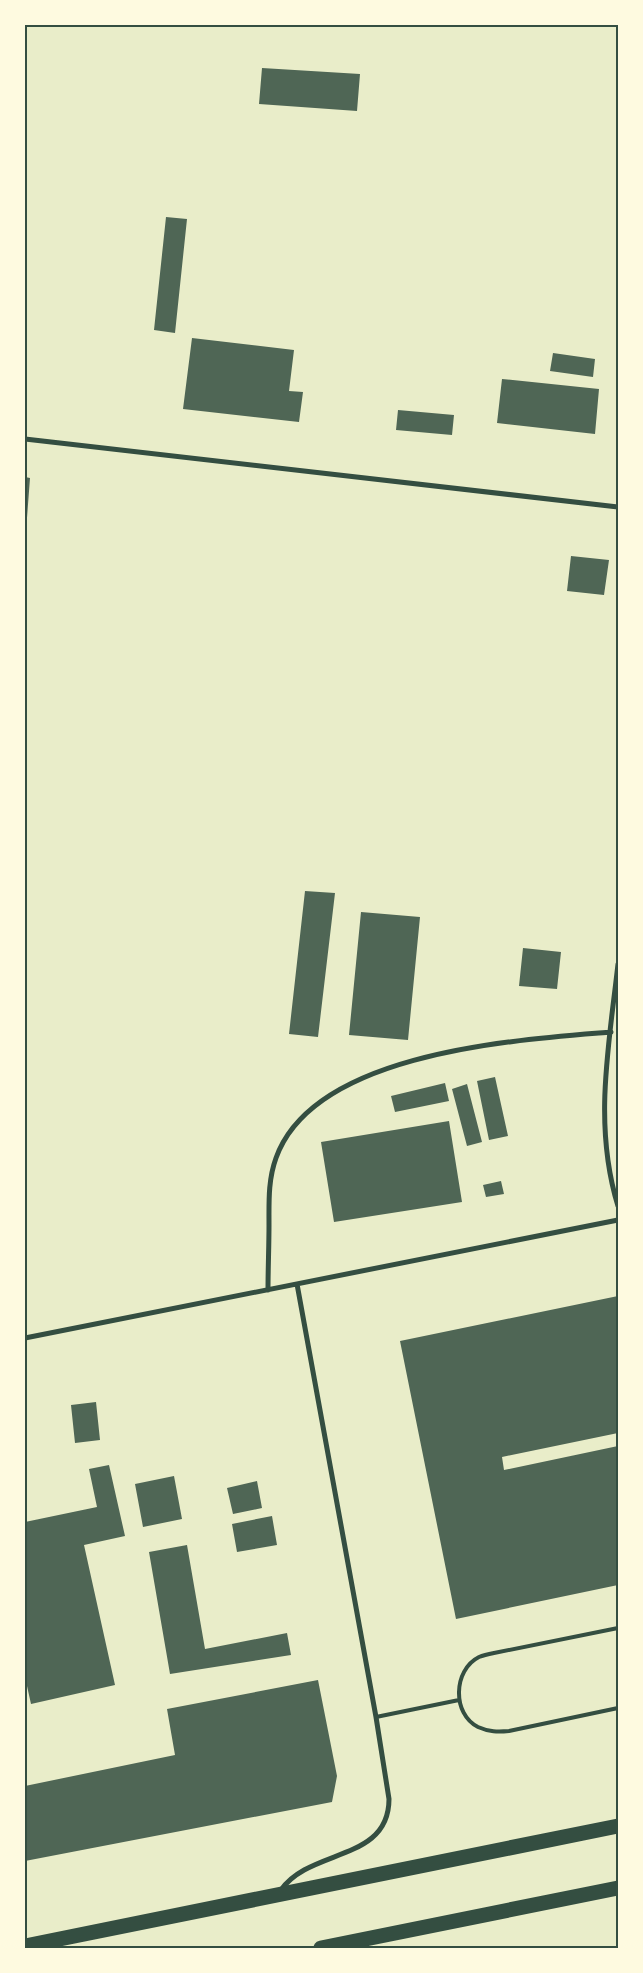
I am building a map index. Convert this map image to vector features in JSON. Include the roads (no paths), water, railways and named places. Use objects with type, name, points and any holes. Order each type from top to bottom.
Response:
[{"type":"highway","points":[[25,1946],[618,1826]]},
{"type":"highway","points":[[321,1948],[618,1888]]},
{"type":"street","points":[[25,439],[618,507]]},
{"type":"street","points":[[618,964],[603,1104],[608,1166],[618,1206]]},
{"type":"street","points":[[268,1290],[269,1183],[276,1157],[289,1133],[326,1096],[395,1066],[441,1054],[526,1039],[611,1032]]},
{"type":"street","points":[[25,1338],[618,1220]]},
{"type":"street","points":[[278,1895],[287,1882],[302,1871],[317,1862],[364,1844],[376,1836],[384,1826],[389,1810],[376,1717],[297,1284]]},
{"type":"lane","points":[[618,1628],[494,1653],[478,1658],[466,1668],[459,1684],[459,1700],[465,1715],[477,1727],[492,1732],[509,1732],[618,1708]]},
{"type":"lane","points":[[376,1717],[459,1700]]}]
